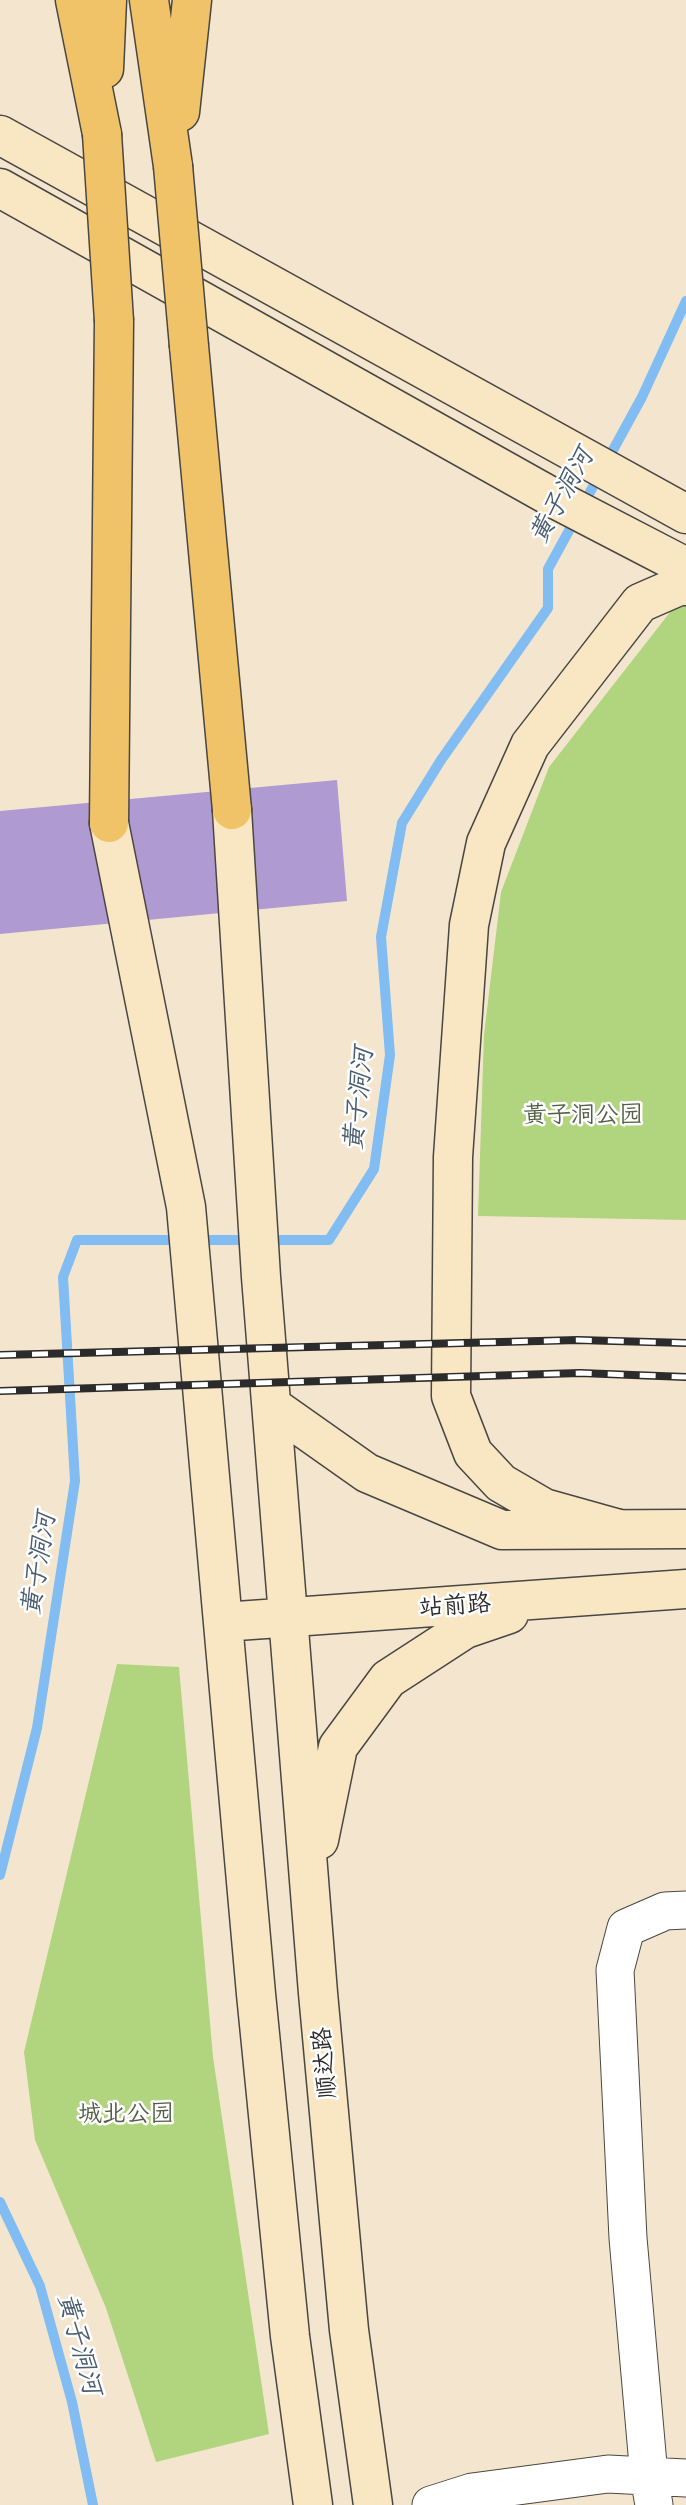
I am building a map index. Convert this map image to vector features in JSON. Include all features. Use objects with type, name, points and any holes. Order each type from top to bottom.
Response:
[{"type":"highway","points":[[75,0],[102,134]]},
{"type":"highway","points":[[107,0],[102,134],[114,321],[109,823]]},
{"type":"highway","points":[[149,0],[173,166],[232,810]]},
{"type":"highway","points":[[173,166],[192,0]]},
{"type":"main road","points":[[0,135],[674,507]]},
{"type":"main road","points":[[0,188],[557,500],[686,567]]},
{"type":"main road","points":[[619,1529],[544,1508],[501,1483],[473,1453],[451,1396],[453,1157],[469,925],[486,843],[530,745],[640,603],[679,586],[686,586]]},
{"type":"main road","name":"顺达路","points":[[232,810],[261,1277],[310,1884],[349,2329],[373,2505]]},
{"type":"main road","points":[[109,823],[186,1207],[289,2322],[313,2505]]},
{"type":"main road","points":[[272,1406],[367,1473],[502,1530],[686,1529]]},
{"type":"main road","name":"站前路","points":[[223,1622],[686,1589]]},
{"type":"main road","points":[[310,1884],[338,1746],[388,1679],[465,1629],[555,1599]]},
{"type":"street","points":[[651,2491],[628,2238],[615,1970],[626,1928],[665,1911],[686,1910]]},
{"type":"street","points":[[431,2505],[472,2492],[594,2476],[651,2491],[686,2478]]},
{"type":"green space","name":"黄子洞公园","points":[[678,602],[686,606],[686,1220],[478,1216],[484,1035],[501,892],[549,767]]},
{"type":"green space","name":"城北公园","points":[[117,1664],[179,1667],[213,2057],[269,2434],[156,2462],[106,2308],[35,2140],[24,2052]]},
{"type":"building","points":[[337,780],[347,901],[0,934],[0,811]]},
{"type":"waterway","name":"黄子洞河","points":[[0,1875],[37,1728],[75,1481],[63,1277],[77,1240],[329,1240],[374,1169],[390,1055],[381,937],[402,823],[441,760],[548,608],[548,569],[642,397],[686,301]]},
{"type":"waterway","name":"黄子洞河","points":[[0,2202],[40,2286],[72,2402],[93,2505]]},
{"type":"railway","points":[[0,1355],[578,1340],[686,1343]]},
{"type":"railway","points":[[0,1391],[580,1373],[686,1377]]}]
